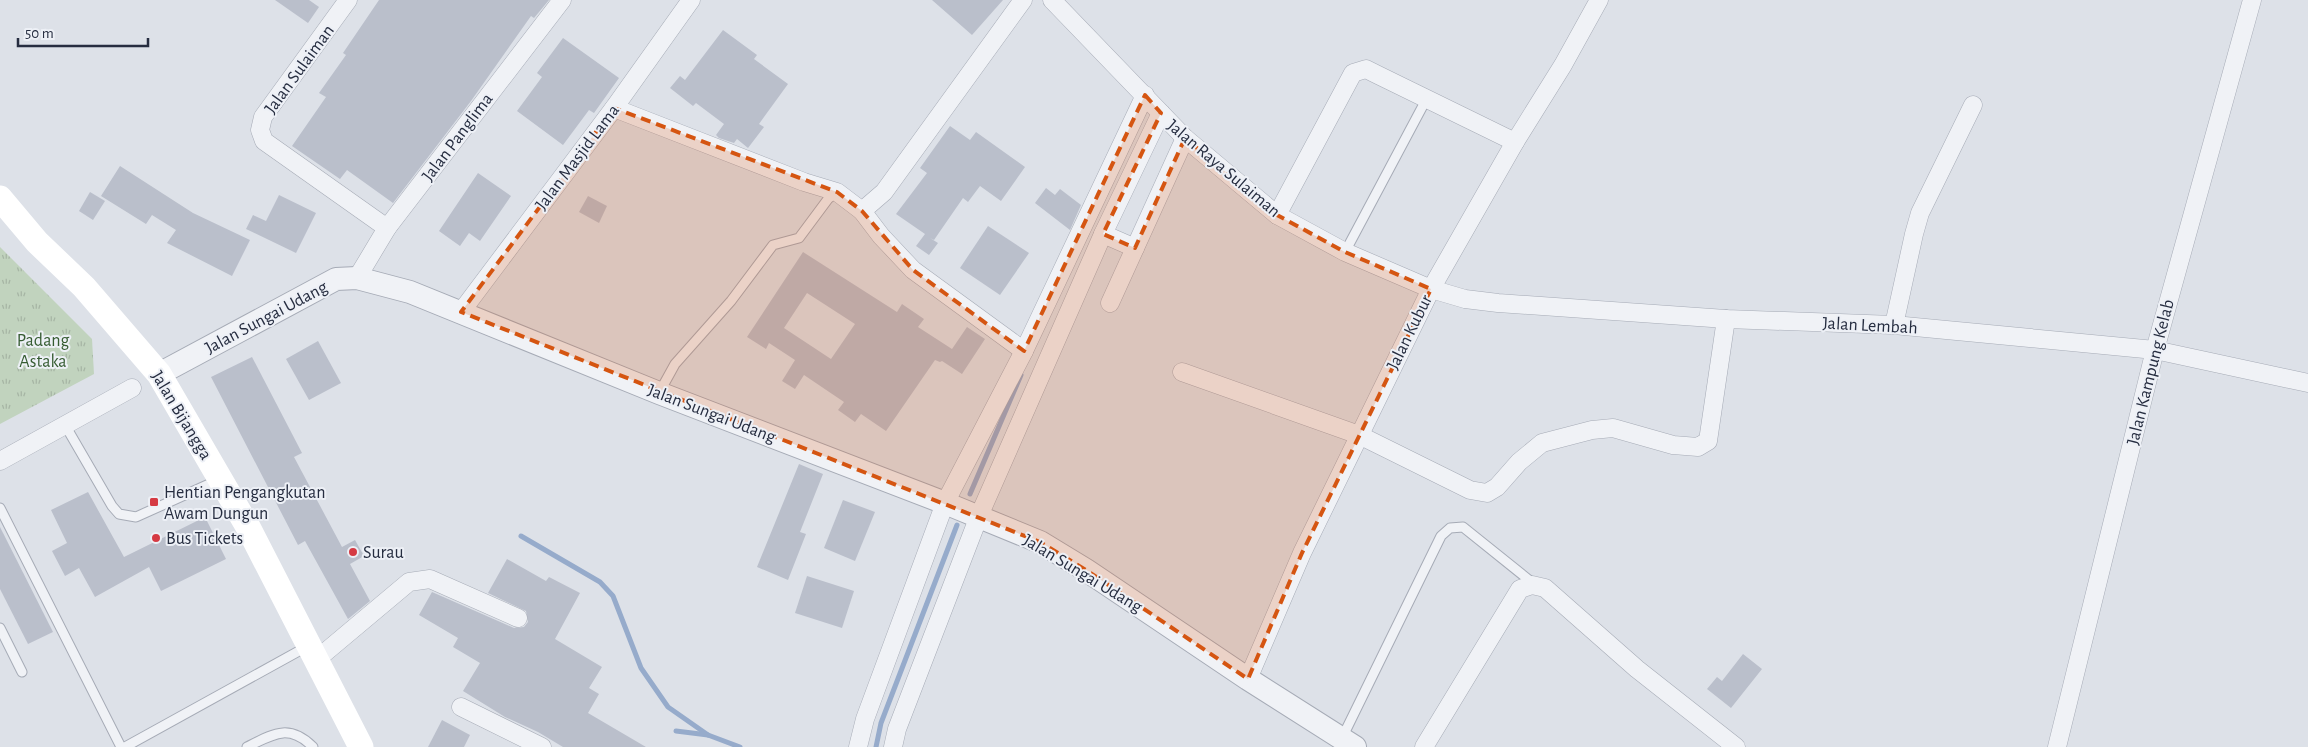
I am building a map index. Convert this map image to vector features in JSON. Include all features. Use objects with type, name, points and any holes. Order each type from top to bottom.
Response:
[{"type":"main road","name":"Jalan Bijangga","points":[[0,198],[37,242],[84,286],[159,374],[248,527],[362,747]]},
{"type":"main road","name":"Jalan Bijangga","points":[[0,218],[37,242]]},
{"type":"street","name":"Jalan Sulaiman","points":[[348,0],[263,117],[260,130],[264,141],[387,228]]},
{"type":"street","name":"Jalan Panglima","points":[[357,278],[387,228],[562,0]]},
{"type":"street","name":"Jalan Masjid Lama","points":[[461,312],[614,108],[691,0]]},
{"type":"street","points":[[862,211],[884,192],[1023,0]]},
{"type":"street","name":"Jalan Raya Sulaiman","points":[[1052,0],[1185,138],[1277,215],[1345,252],[1430,289]]},
{"type":"street","name":"Jalan Kubur","points":[[1248,679],[1302,553],[1430,289],[1515,142],[1563,65],[1599,0]]},
{"type":"street","name":"Jalan Kampung Kelab","points":[[2057,747],[2155,350],[2252,0]]},
{"type":"street","points":[[1277,215],[1353,73],[1366,69],[1515,142]]},
{"type":"street","points":[[858,747],[865,719],[946,503],[1024,351],[1144,95]]},
{"type":"street","points":[[1894,325],[1920,213],[1973,104]]},
{"type":"street","points":[[614,108],[804,182],[837,192],[862,211],[881,236],[913,270],[1024,351]]},
{"type":"street","points":[[893,747],[897,729],[979,516],[1103,234],[1160,113]]},
{"type":"street","points":[[1110,303],[1185,138]]},
{"type":"street","points":[[1103,234],[1135,248]]},
{"type":"street","name":"Jalan Sungai Udang","points":[[159,374],[336,279],[357,278],[410,292],[659,393],[946,503],[1040,542],[1349,743]]},
{"type":"street","name":"Jalan Lembah","points":[[1430,289],[1465,299],[1498,303],[1726,319],[1894,325],[2155,350],[2308,383]]},
{"type":"street","points":[[1182,372],[1359,435],[1470,490],[1487,493],[1497,487],[1519,462],[1542,443],[1592,430],[1613,428],[1673,445],[1698,447],[1708,441],[1726,319]]},
{"type":"street","points":[[0,460],[132,388]]},
{"type":"street","points":[[312,653],[409,582],[430,578],[518,618]]},
{"type":"street","points":[[1424,747],[1520,589],[1532,585],[1546,588],[1637,669],[1736,747]]},
{"type":"street","points":[[461,707],[542,747]]},
{"type":"lane","points":[[1345,252],[1427,98]]},
{"type":"lane","points":[[659,393],[676,364],[731,301],[773,245],[799,238],[828,199],[837,192]]},
{"type":"lane","points":[[65,425],[112,506],[119,514],[136,517],[220,479]]},
{"type":"lane","points":[[0,508],[123,747],[312,653]]},
{"type":"lane","points":[[1349,743],[1441,536],[1450,528],[1463,527],[1537,586]]},
{"type":"lane","points":[[0,628],[22,672]]},
{"type":"lane","points":[[247,747],[276,732],[302,736],[313,747]]},
{"type":"highlighted area","points":[[1145,95],[1161,113],[1103,234],[1135,248],[1185,138],[1277,215],[1345,252],[1431,289],[1302,553],[1248,679],[1086,570],[1040,542],[461,312],[614,108],[837,192],[862,211],[913,270],[1024,351]]},
{"type":"green space","name":"Padang Astaka","points":[[0,247],[92,339],[94,374],[0,424]]},
{"type":"building","points":[[275,0],[309,0],[319,7],[308,23]]},
{"type":"building","points":[[379,0],[549,0],[534,18],[531,16],[471,101],[393,203],[347,170],[340,179],[292,146],[326,97],[319,93],[346,55],[343,53]]},
{"type":"building","points":[[932,0],[1003,0],[972,35]]},
{"type":"building","points":[[723,30],[757,55],[754,59],[788,84],[759,124],[764,127],[748,148],[737,139],[734,143],[719,138],[716,135],[724,124],[696,103],[693,106],[670,88],[680,76],[685,80]]},
{"type":"building","points":[[563,38],[619,78],[594,113],[589,110],[563,145],[517,111],[542,77],[537,73]]},
{"type":"building","points":[[950,126],[970,140],[976,132],[1025,167],[1001,201],[980,186],[968,202],[963,198],[934,240],[930,238],[938,243],[929,255],[916,246],[925,234],[896,214],[927,173],[920,168]]},
{"type":"building","points":[[120,166],[193,213],[250,240],[232,276],[167,243],[176,230],[152,215],[146,224],[101,196]]},
{"type":"building","points":[[478,173],[511,196],[480,241],[469,233],[460,246],[439,231]]},
{"type":"building","points":[[1046,188],[1055,195],[1060,189],[1081,205],[1070,230],[1035,203]]},
{"type":"building","points":[[90,192],[105,201],[93,220],[79,211]]},
{"type":"building","points":[[279,195],[316,213],[296,253],[246,229],[253,215],[266,221]]},
{"type":"building","points":[[588,196],[607,206],[599,223],[579,212]]},
{"type":"building","points":[[988,226],[1029,253],[1000,295],[960,268]]},
{"type":"building","points":[[803,252],[897,312],[902,304],[924,319],[918,327],[952,349],[967,327],[985,339],[962,374],[942,361],[935,360],[886,431],[861,414],[855,422],[838,410],[844,402],[804,375],[795,389],[782,381],[795,360],[769,343],[766,349],[747,337]],"holes":[[[807,293],[855,324],[831,359],[784,328]]]},
{"type":"building","points":[[318,341],[341,383],[309,400],[286,359]]},
{"type":"building","points":[[252,357],[302,453],[294,457],[342,547],[355,540],[364,556],[350,564],[370,601],[348,619],[305,541],[298,545],[211,377]]},
{"type":"building","points":[[799,464],[823,474],[800,532],[806,534],[788,580],[757,567]]},
{"type":"building","points":[[88,492],[124,557],[205,517],[226,559],[161,591],[149,567],[95,597],[79,568],[65,576],[52,551],[67,543],[51,510]]},
{"type":"building","points":[[843,500],[875,512],[855,561],[824,548]]},
{"type":"building","points":[[0,527],[53,632],[28,644],[0,589]]},
{"type":"building","points":[[507,559],[546,581],[549,577],[580,593],[555,639],[602,667],[589,688],[599,694],[588,713],[646,747],[563,747],[538,732],[505,717],[463,691],[480,663],[453,647],[458,638],[419,615],[432,592],[514,628],[524,627],[528,622],[526,611],[488,593]]},
{"type":"building","points":[[807,576],[854,591],[842,628],[795,613]]},
{"type":"building","points":[[1743,654],[1762,669],[1731,708],[1707,689],[1717,677],[1722,681]]},
{"type":"building","points":[[442,720],[470,735],[464,747],[428,747]]},
{"type":"waterway","points":[[970,494],[1021,375]]},
{"type":"waterway","points":[[876,747],[881,723],[957,525]]},
{"type":"waterway","points":[[521,536],[600,582],[613,596],[641,668],[668,707],[708,735]]},
{"type":"waterway","points":[[676,731],[708,735],[740,747]]},
{"type":"place","name":"Hentian Pengangkutan Awam Dungun","points":[[154,502]]},
{"type":"place","name":"Bus Tickets","points":[[156,538]]},
{"type":"place","name":"Surau","points":[[353,552]]}]
